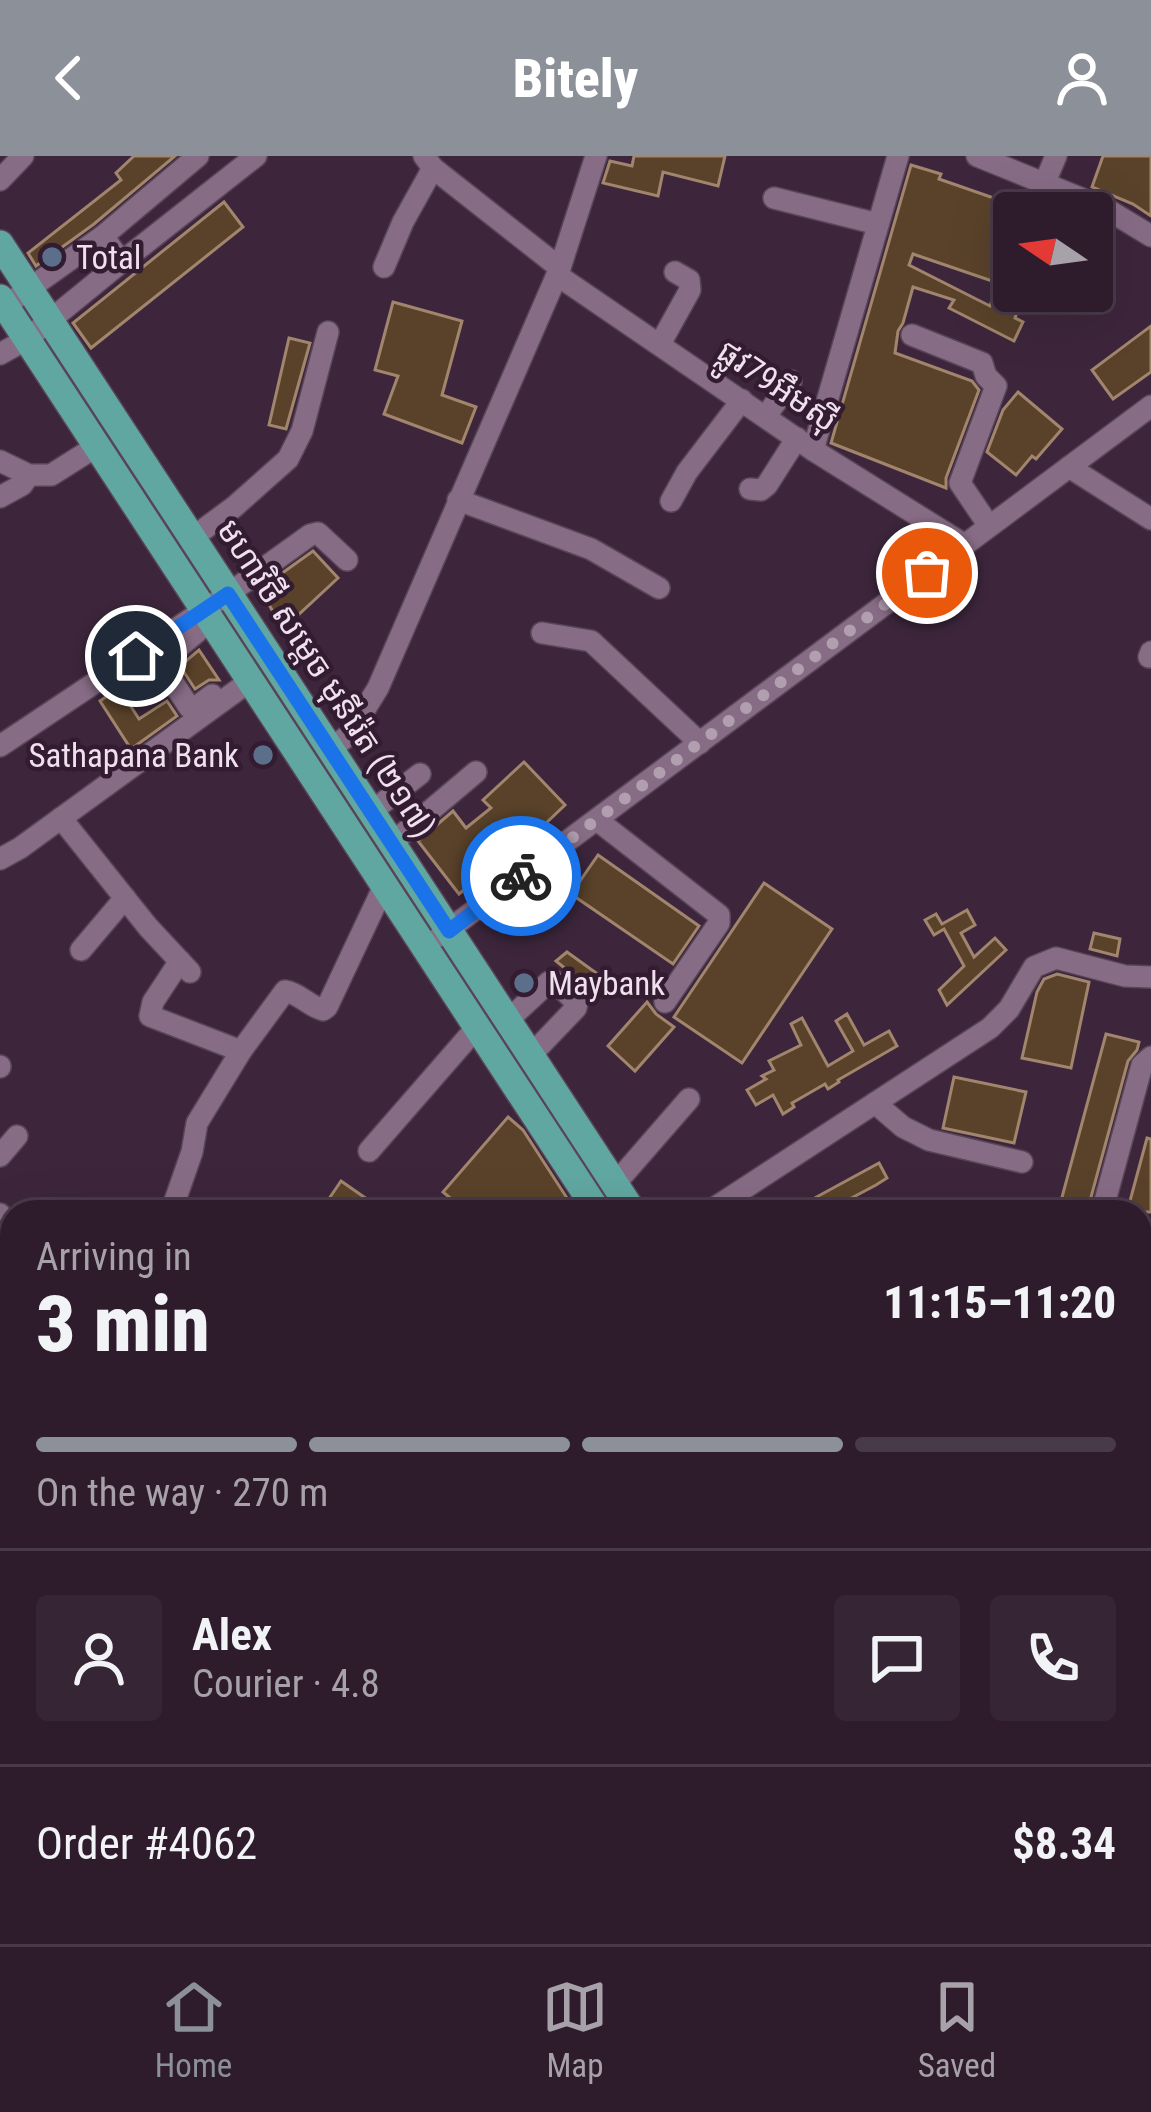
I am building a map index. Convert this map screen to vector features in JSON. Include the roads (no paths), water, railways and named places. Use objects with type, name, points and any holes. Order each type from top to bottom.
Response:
[{"type":"main road","name":"មហាវិថី សម្តេច មុនីរ៉េត (២១៧)","points":[[0,244],[623,1196]]},
{"type":"main road","name":"មហាវិថី សម្តេច មុនីរ៉េត (២១៧)","points":[[3,302],[589,1200]]},
{"type":"street","points":[[0,180],[23,156]]},
{"type":"street","points":[[3,302],[103,236],[198,156]]},
{"type":"street","points":[[208,156],[227,180]]},
{"type":"street","points":[[0,354],[27,340],[256,156]]},
{"type":"street","points":[[331,749],[349,735],[377,688],[558,272],[596,156]]},
{"type":"street","points":[[750,489],[761,490],[805,444],[898,156]]},
{"type":"street","points":[[977,156],[1105,208],[1151,236]]},
{"type":"street","points":[[1046,182],[1056,156]]},
{"type":"street","points":[[385,266],[430,160]]},
{"type":"street","name":"ផ្លូវ79អឹមស៊ី","points":[[430,160],[558,272],[805,444],[964,545]]},
{"type":"street","points":[[774,198],[878,224]]},
{"type":"street","points":[[103,236],[119,264]]},
{"type":"street","points":[[659,344],[689,290],[689,280],[675,272]]},
{"type":"street","points":[[192,538],[288,460],[302,430],[328,332]]},
{"type":"street","points":[[912,335],[982,363],[996,386],[960,483],[989,526]]},
{"type":"street","points":[[766,416],[791,381]]},
{"type":"street","points":[[671,501],[742,400]]},
{"type":"street","points":[[424,946],[1151,406]]},
{"type":"street","points":[[0,460],[29,475],[51,475],[97,446]]},
{"type":"street","points":[[1069,467],[1151,519]]},
{"type":"street","points":[[0,497],[22,485],[29,475]]},
{"type":"street","points":[[458,500],[591,550],[659,588]]},
{"type":"street","points":[[247,676],[195,708],[189,707],[163,662],[228,594],[314,533],[347,560]]},
{"type":"street","points":[[0,746],[207,615]]},
{"type":"street","points":[[542,633],[591,641],[700,743]]},
{"type":"street","points":[[0,859],[247,676]]},
{"type":"street","points":[[392,843],[476,772]]},
{"type":"street","points":[[371,812],[420,774]]},
{"type":"street","points":[[401,788],[423,817]]},
{"type":"street","points":[[61,818],[185,966],[153,1002],[150,1016],[241,1051]]},
{"type":"street","points":[[597,820],[719,915],[719,923],[665,1003]]},
{"type":"street","points":[[175,1200],[197,1123],[241,1051],[284,991],[316,1009],[327,1007],[384,886]]},
{"type":"street","points":[[81,950],[125,898]]},
{"type":"street","points":[[726,1200],[990,1028],[1009,1009],[1034,967],[1056,958],[1125,976],[1149,977]]},
{"type":"street","points":[[508,1020],[552,981],[577,1003],[531,1055]]},
{"type":"street","points":[[369,1151],[477,1027]]},
{"type":"street","points":[[1105,1200],[1142,1066],[1151,1057]]},
{"type":"street","points":[[623,1196],[689,1099]]},
{"type":"street","points":[[875,1103],[903,1127],[929,1140],[1022,1162]]},
{"type":"street","points":[[0,1156],[16,1136]]},
{"type":"place","name":"Total","points":[[52,257]]},
{"type":"place","name":"Sathapana Bank","points":[[263,755]]},
{"type":"place","name":"Maybank","points":[[524,983]]}]
